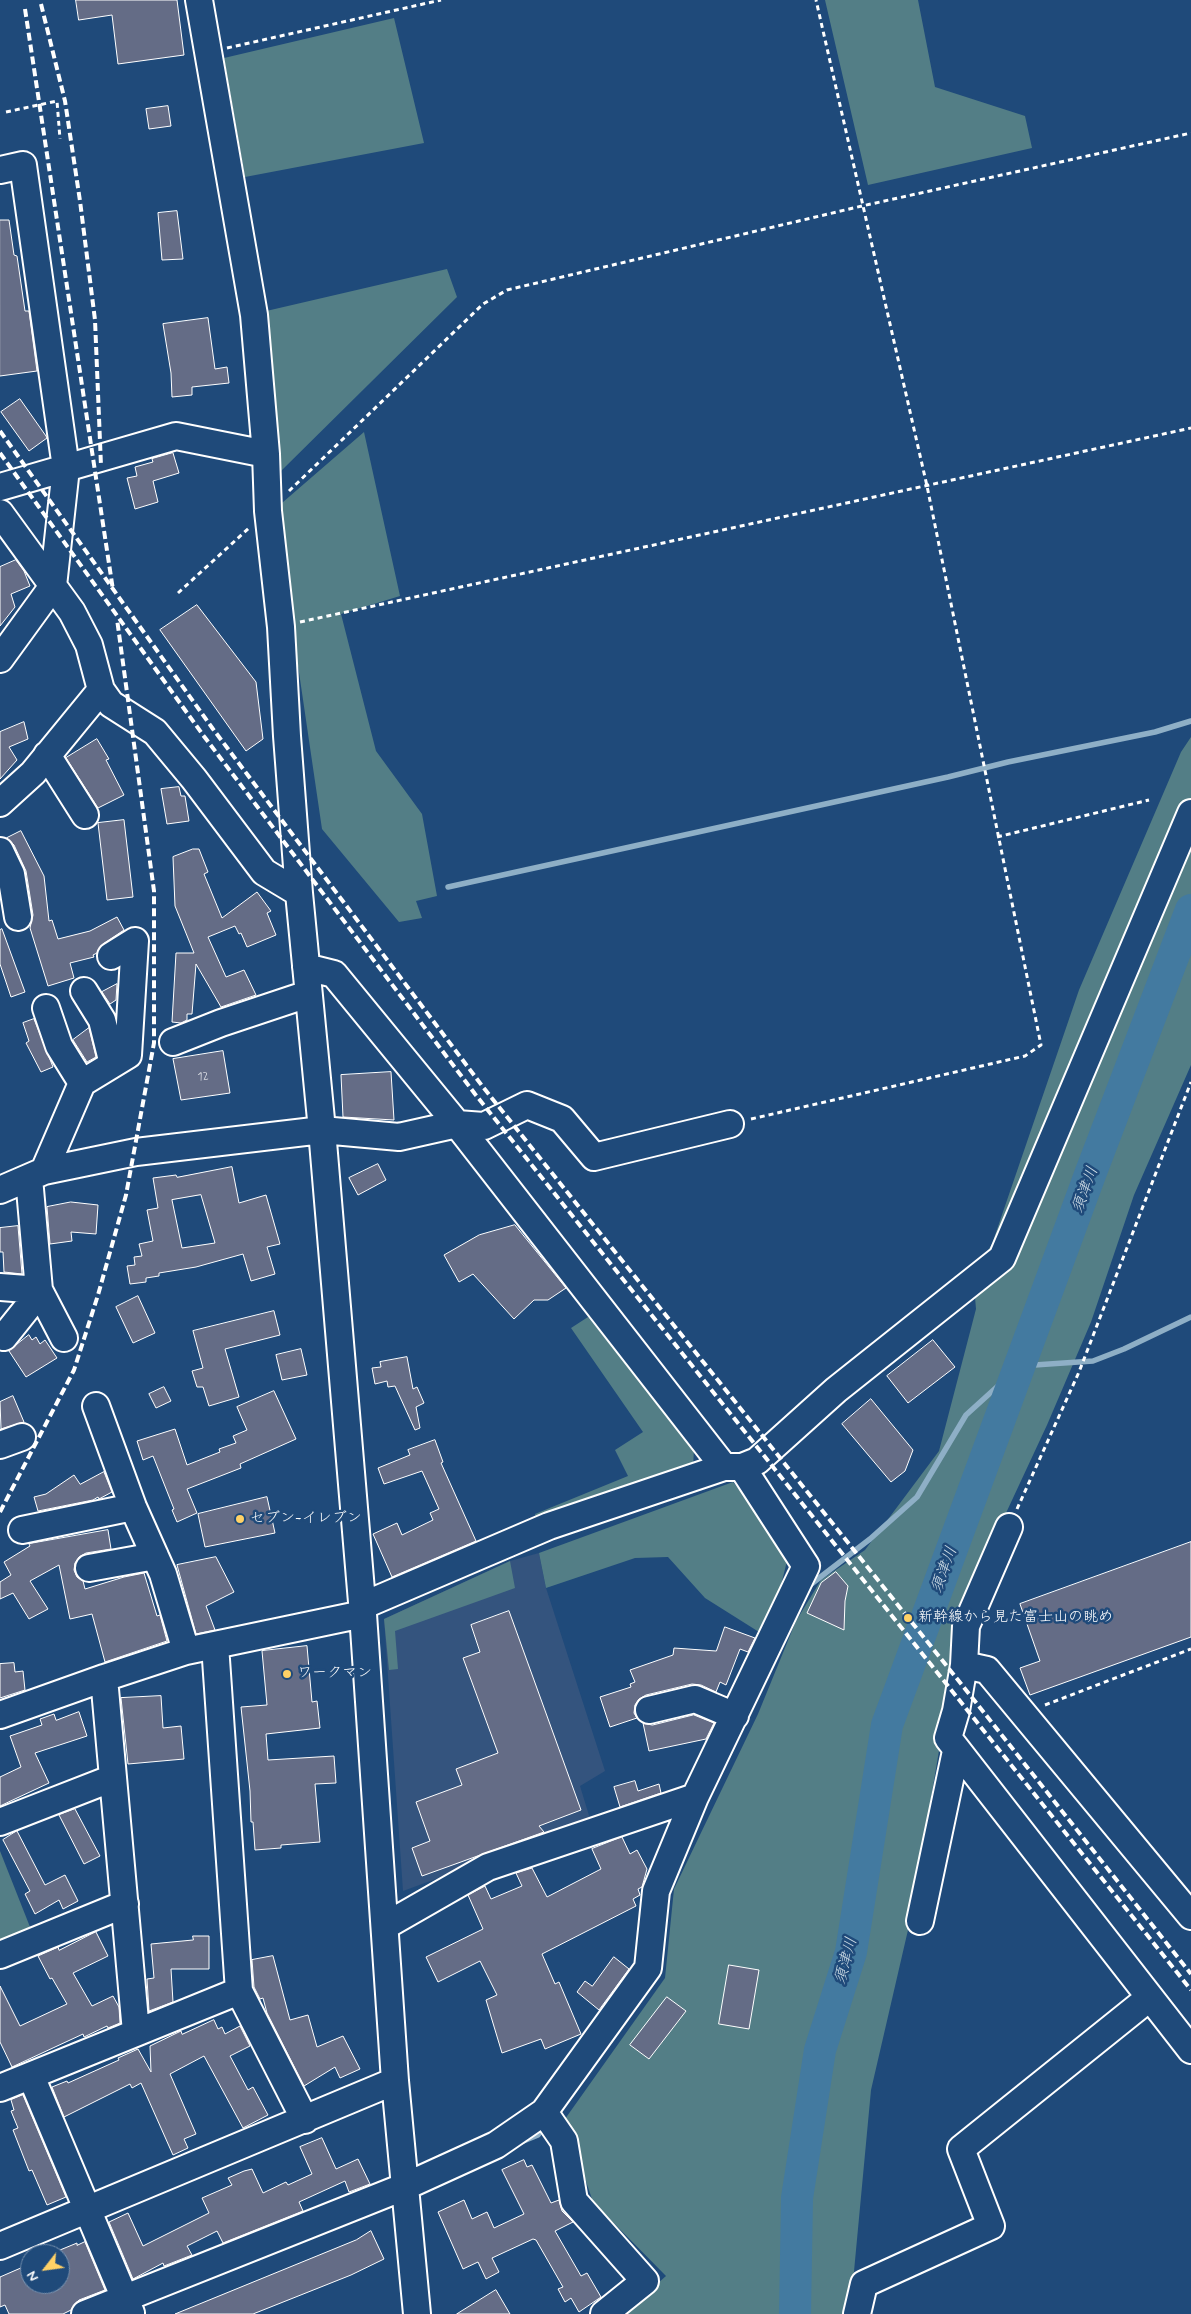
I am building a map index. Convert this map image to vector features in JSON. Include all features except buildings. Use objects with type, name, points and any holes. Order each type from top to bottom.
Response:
[{"type":"street","points":[[199,0],[254,315],[266,454],[268,511],[281,626],[299,893],[322,1130],[362,1610],[396,2081],[417,2314]]},
{"type":"street","points":[[0,170],[23,165],[66,468],[53,586],[0,659]]},
{"type":"street","points":[[0,487],[176,436],[266,454]]},
{"type":"street","points":[[0,512],[72,612],[89,645],[101,690],[112,704],[154,732],[194,779],[264,872],[299,893]]},
{"type":"street","points":[[0,803],[33,772],[101,690]]},
{"type":"street","points":[[47,755],[85,814]]},
{"type":"street","points":[[0,1715],[186,1651],[362,1610],[549,1526],[757,1461],[836,1390],[1002,1258],[1191,813]]},
{"type":"street","points":[[0,851],[11,874],[18,918]]},
{"type":"street","points":[[64,1338],[40,1291],[36,1175],[82,1083],[128,1055],[136,941],[111,956]]},
{"type":"street","points":[[85,2314],[129,2306],[406,2186],[496,2145],[544,2112],[648,1968],[656,1891],[694,1797],[806,1566],[733,1467],[334,974],[306,967]]},
{"type":"street","points":[[84,991],[102,1020],[113,1064]]},
{"type":"street","points":[[173,1042],[220,1023],[308,994]]},
{"type":"street","points":[[46,1008],[59,1046],[82,1083]]},
{"type":"street","points":[[0,1190],[36,1175],[136,1152],[322,1130],[399,1137],[457,1124],[484,1126],[527,1105],[562,1119],[594,1157],[730,1124]]},
{"type":"street","points":[[0,1287],[40,1291]]},
{"type":"street","points":[[4,1337],[40,1291]]},
{"type":"street","points":[[96,1406],[133,1507],[163,1574],[186,1651]]},
{"type":"street","points":[[22,1530],[133,1507]]},
{"type":"street","points":[[1009,1527],[966,1626],[964,1665],[956,1711],[948,1738],[956,1751],[1027,1838],[1191,2050]]},
{"type":"street","points":[[89,1568],[155,1556]]},
{"type":"street","points":[[216,1645],[239,1991],[305,2120]]},
{"type":"street","points":[[964,1665],[987,1670],[1191,1916]]},
{"type":"street","points":[[104,1678],[126,1904],[136,2032]]},
{"type":"street","points":[[649,1710],[695,1699],[734,1716]]},
{"type":"street","points":[[920,1921],[956,1751]]},
{"type":"street","points":[[0,1822],[113,1778]]},
{"type":"street","points":[[385,1926],[488,1867],[694,1797]]},
{"type":"street","points":[[0,1955],[126,1904]]},
{"type":"street","points":[[0,2088],[239,1991]]},
{"type":"street","points":[[857,2314],[864,2284],[991,2226],[961,2148],[1149,1998]]},
{"type":"street","points":[[31,2076],[86,2210],[129,2306]]},
{"type":"street","points":[[0,2246],[396,2081]]},
{"type":"street","points":[[544,2112],[564,2141],[574,2201],[646,2281],[604,2314]]},
{"type":"path","points":[[207,52],[441,0]]},
{"type":"path","points":[[730,1124],[1025,1056],[1041,1045],[927,486],[816,0]]},
{"type":"path","points":[[6,112],[57,101],[60,139]]},
{"type":"path","points":[[178,593],[268,511],[484,304],[507,290],[862,206],[1191,133]]},
{"type":"path","points":[[281,626],[1191,428]]},
{"type":"path","points":[[997,836],[1149,800]]},
{"type":"path","points":[[1009,1527],[1079,1372],[1191,1082]]},
{"type":"path","points":[[1023,1714],[1191,1649]]},
{"type":"shaded area","points":[[539,1553],[546,1588],[605,1771],[580,1786],[591,1822],[403,1891],[384,1619],[510,1561]]},
{"type":"green space","points":[[825,0],[918,0],[935,87],[1025,116],[1032,148],[868,185]]},
{"type":"green space","points":[[394,18],[424,143],[245,177],[224,58]]},
{"type":"green space","points":[[447,269],[457,297],[280,472],[262,312]]},
{"type":"green space","points":[[364,432],[400,596],[341,614],[376,751],[422,814],[437,896],[416,901],[422,918],[399,922],[322,829],[275,509]]},
{"type":"green space","points":[[1191,737],[1191,1065],[1134,1195],[1091,1322],[1047,1425],[952,1629],[946,1709],[911,1917],[871,2090],[850,2314],[623,2314],[666,2276],[593,2202],[565,2119],[665,1978],[674,1889],[758,1714],[796,1621],[821,1580],[865,1550],[939,1451],[976,1309],[973,1274],[992,1244],[1079,990],[1181,752]]},
{"type":"green space","points":[[588,1317],[694,1447],[693,1469],[537,1522],[535,1514],[628,1476],[615,1450],[643,1432],[571,1328]]},
{"type":"green space","points":[[733,1482],[789,1553],[776,1605],[759,1632],[705,1598],[668,1557],[635,1558],[546,1588],[539,1553]]},
{"type":"green space","points":[[510,1561],[515,1588],[395,1631],[398,1669],[389,1670],[384,1619]]},
{"type":"green space","points":[[0,1851],[32,1932],[0,1944]]},
{"type":"waterway","points":[[448,887],[948,777],[1008,762],[1155,732],[1191,721]]},
{"type":"waterway","name":"須津川","points":[[795,2314],[797,2198],[820,2050],[851,1952],[887,1725],[1091,1172],[1191,910]]},
{"type":"waterway","points":[[810,1585],[870,1539],[917,1497],[966,1415],[1020,1366],[1093,1361],[1124,1349],[1191,1317]]},
{"type":"waterway","points":[[521,2142],[538,2135],[545,2125]]},
{"type":"railway","points":[[41,4],[65,101],[80,201],[95,320],[101,466]]},
{"type":"railway","points":[[25,9],[113,590]]},
{"type":"railway","points":[[0,431],[213,729],[483,1087],[1191,1974]]},
{"type":"railway","points":[[0,453],[203,735],[475,1094],[1191,1990]]},
{"type":"railway","points":[[0,1512],[74,1370],[98,1295],[126,1195],[154,1043],[154,891],[117,619]]},
{"type":"place","name":"セブン-イレブン","points":[[240,1519]]},
{"type":"place","name":"新幹線から見た富士山の眺め","points":[[908,1618]]},
{"type":"place","name":"ワークマン","points":[[287,1674]]}]
